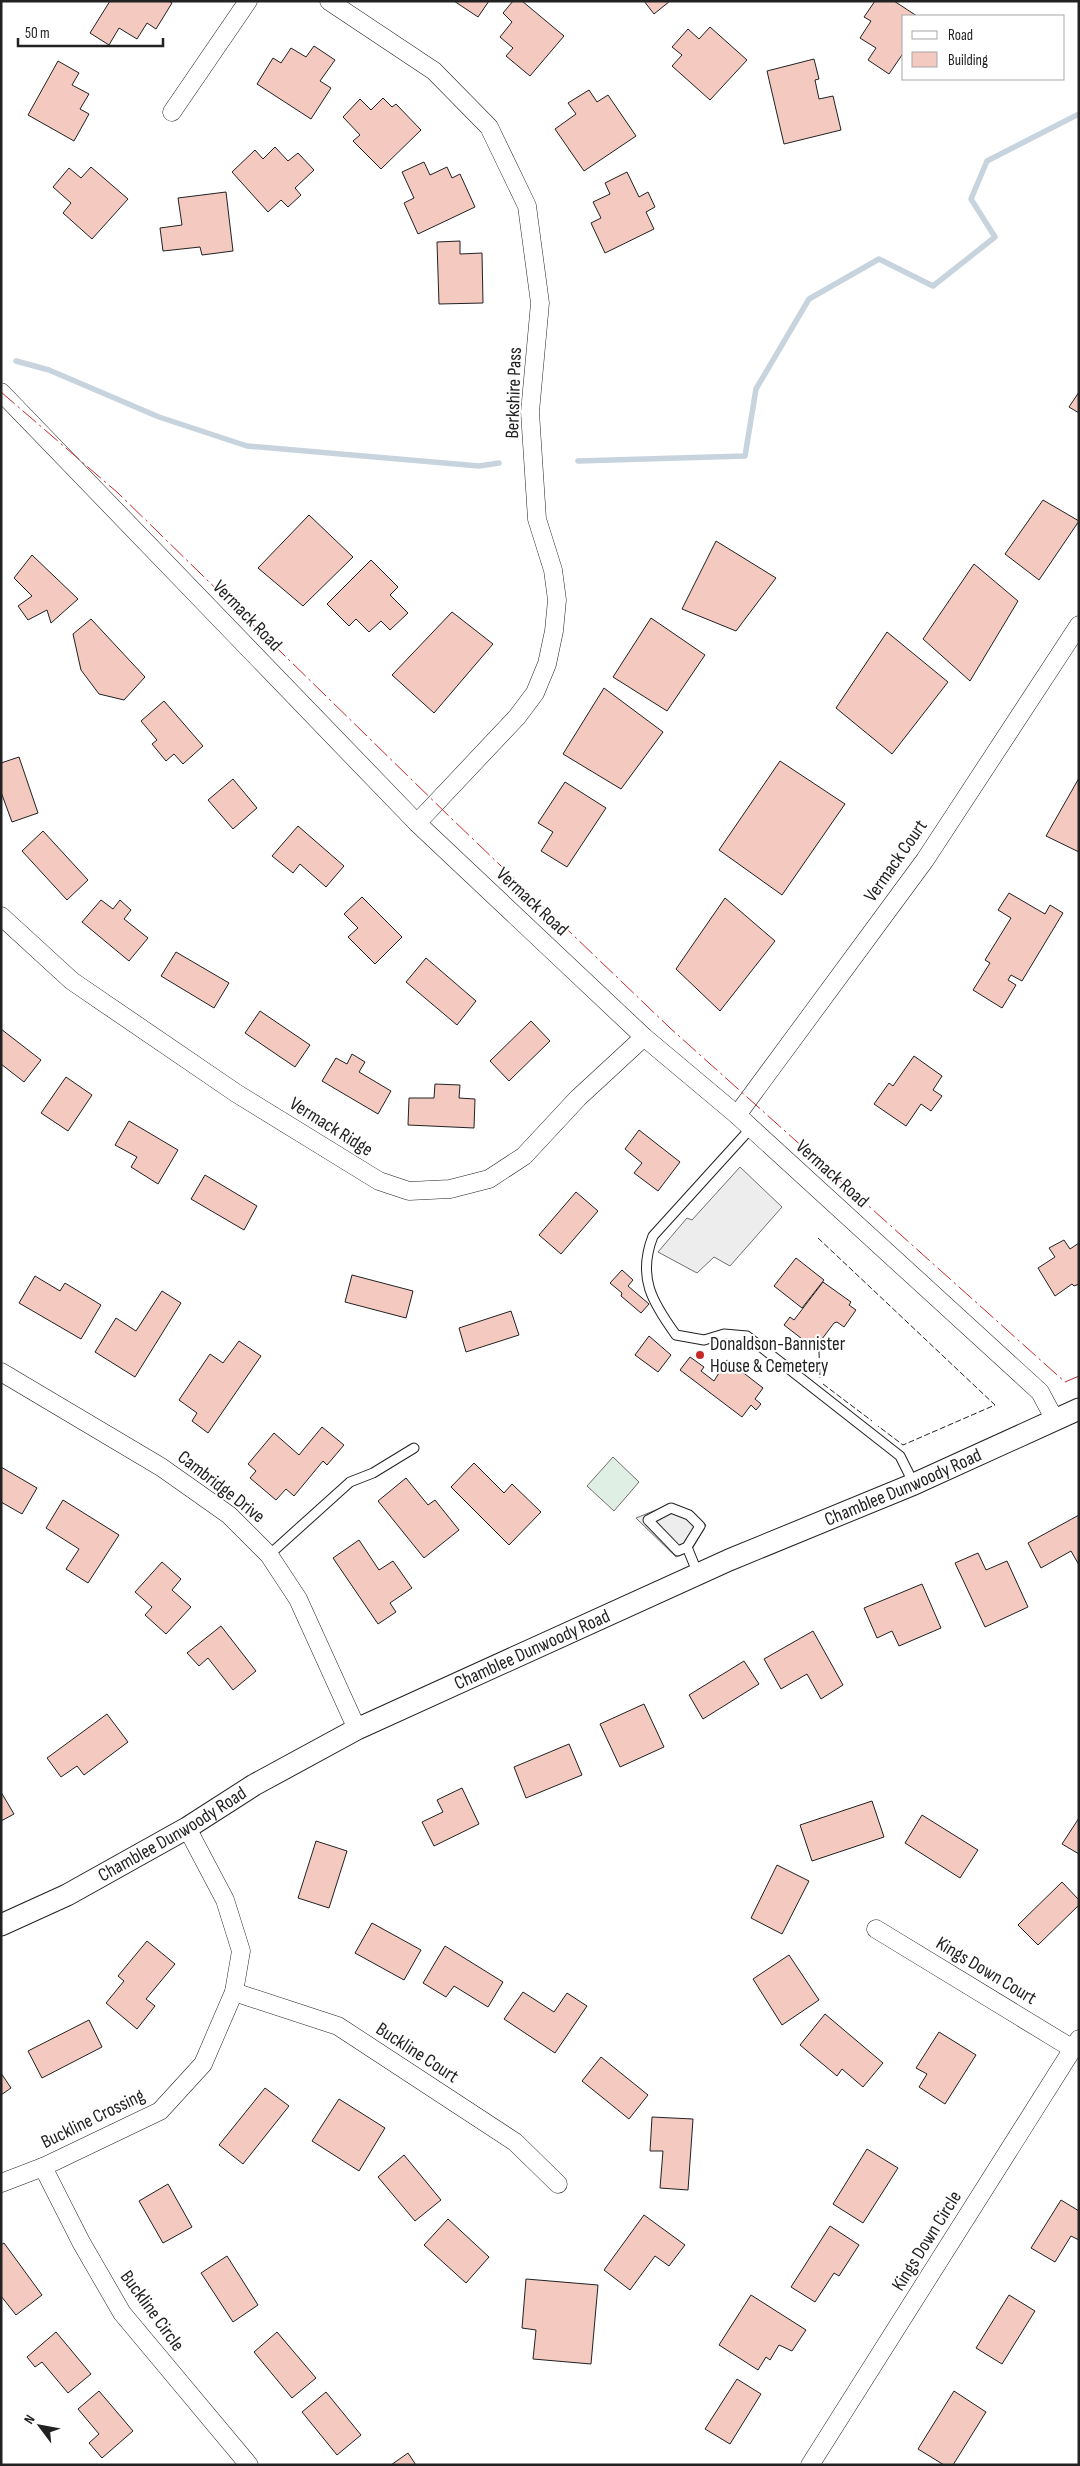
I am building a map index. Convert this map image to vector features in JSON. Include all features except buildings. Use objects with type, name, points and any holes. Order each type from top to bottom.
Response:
[{"type":"street","points":[[172,112],[248,1]]},
{"type":"street","name":"Berkshire Pass","points":[[329,1],[434,71],[489,127],[527,206],[540,303],[530,412],[537,519],[553,570],[557,600],[554,631],[547,664],[535,693],[517,717],[417,823]]},
{"type":"street","name":"Vermack Road","points":[[1,392],[417,823],[644,1037],[737,1115],[1040,1392],[1055,1420]]},
{"type":"street","name":"Vermack Court","points":[[737,1115],[925,860],[1079,624]]},
{"type":"street","name":"Vermack Ridge","points":[[1,916],[72,981],[236,1093],[380,1181],[409,1191],[450,1188],[489,1179],[524,1156],[578,1098],[644,1037]]},
{"type":"street","name":"Cambridge Drive","points":[[1,1372],[161,1467],[229,1515],[269,1555],[298,1599],[356,1729]]},
{"type":"street","name":"Chamblee Dunwoody Road","points":[[1,1925],[67,1895],[187,1828],[254,1785],[356,1729],[698,1574],[914,1484],[1079,1410]]},
{"type":"street","name":"Buckline Crossing","points":[[1,2183],[43,2166],[160,2111],[203,2064],[234,1992],[241,1951],[225,1900],[187,1828]]},
{"type":"street","name":"Kings Down Court","points":[[876,1929],[1076,2044]]},
{"type":"street","name":"Buckline Court","points":[[234,1992],[338,2026],[515,2142],[558,2184]]},
{"type":"street","name":"Kings Down Circle","points":[[810,2465],[1076,2044]]},
{"type":"street","name":"Buckline Circle","points":[[43,2166],[81,2242],[122,2313],[248,2465]]},
{"type":"lane","points":[[751,1128],[653,1236],[646,1254],[646,1280],[662,1316],[676,1336],[704,1340],[724,1334],[747,1336],[900,1456],[914,1484]]},
{"type":"lane","points":[[269,1555],[350,1482],[373,1474],[414,1448]]},
{"type":"lane","points":[[671,1508],[689,1515],[700,1526],[687,1547],[678,1551],[648,1520],[671,1508]]},
{"type":"lane","points":[[687,1547],[698,1574]]},
{"type":"green space","points":[[613,1457],[639,1482],[614,1511],[587,1486]]},
{"type":"shaded area","points":[[740,1167],[782,1207],[730,1266],[714,1257],[697,1273],[658,1252],[687,1218],[692,1220]]},
{"type":"shaded area","points":[[671,1504],[695,1514],[706,1525],[692,1549],[676,1557],[636,1518]]},
{"type":"waterway","points":[[578,461],[745,456],[756,389],[809,299],[879,259],[933,286],[995,237],[971,199],[987,161],[1079,114]]},
{"type":"waterway","points":[[16,361],[49,370],[159,417],[247,446],[479,466],[499,463]]},
{"type":"fence","points":[[818,1238],[995,1405],[903,1445],[878,1426]]},
{"type":"fence","points":[[819,1352],[820,1378]]},
{"type":"fence","points":[[823,1384],[872,1421]]},
{"type":"power","points":[[1,392],[118,493],[452,819],[670,1028],[1065,1382],[1079,1376]]},
{"type":"place","name":"Donaldson-Bannister House & Cemetery","points":[[700,1355]]}]
